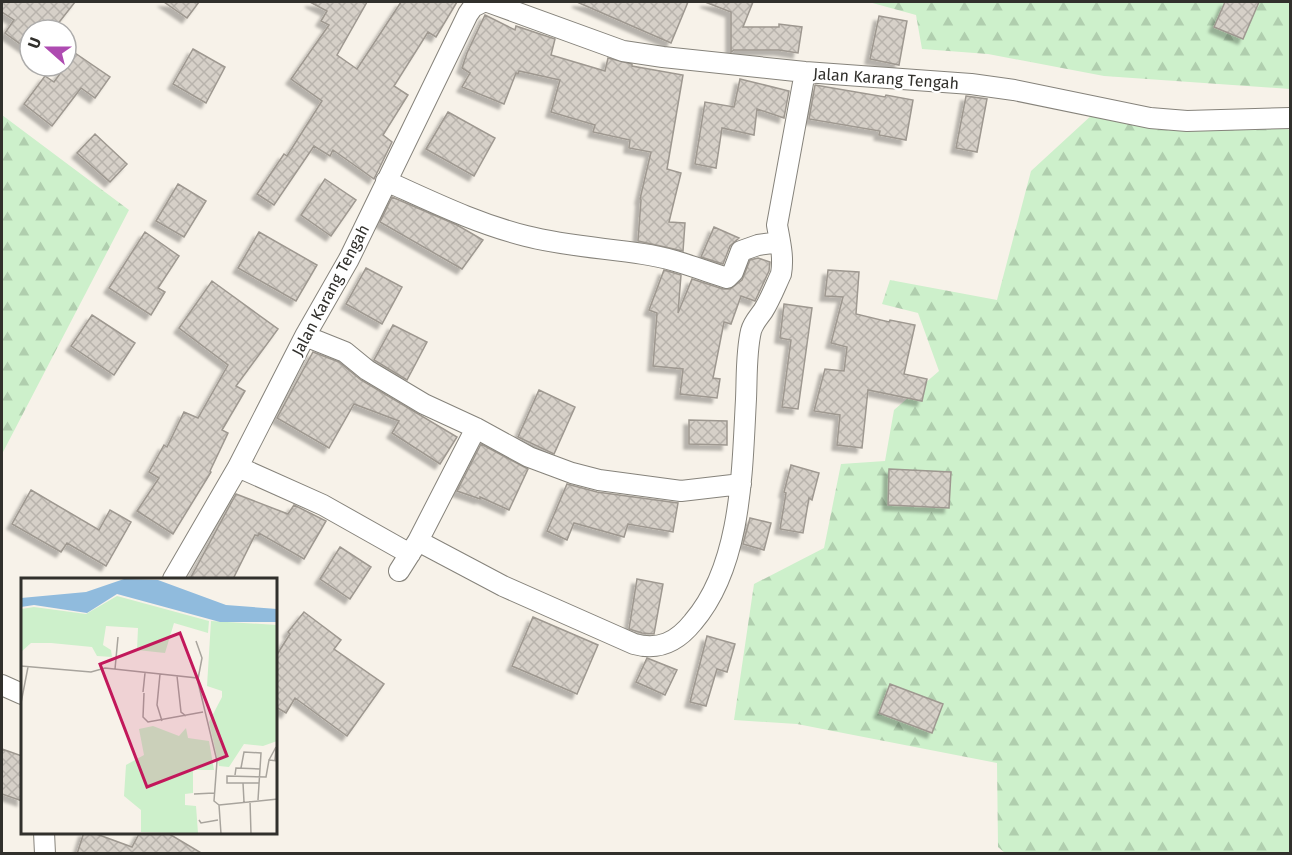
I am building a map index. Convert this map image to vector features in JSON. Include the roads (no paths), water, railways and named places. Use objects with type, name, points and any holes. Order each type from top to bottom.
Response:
[{"type":"street","name":"Jalan Karang Tengah","points":[[174,578],[238,467],[305,336],[349,258],[468,14],[473,7],[483,2]]},
{"type":"street","name":"Jalan Karang Tengah","points":[[488,2],[624,51],[663,57],[805,72],[1004,88],[1150,118],[1187,121],[1290,118]]},
{"type":"street","points":[[238,467],[414,548],[615,636],[643,646],[664,645],[676,640],[713,594],[729,548],[741,484],[747,364],[751,332],[781,274],[783,265],[777,225],[805,72]]},
{"type":"street","points":[[386,181],[461,215],[526,236],[583,248],[670,259],[727,278],[733,272],[741,251],[758,245],[780,242]]},
{"type":"street","points":[[305,336],[345,352],[367,370],[405,394],[476,428],[529,457],[599,480],[681,491],[741,484]]},
{"type":"street","points":[[399,571],[414,548],[476,428]]},
{"type":"street","points":[[2,685],[21,694]]},
{"type":"street","points":[[44,834],[45,854]]}]
